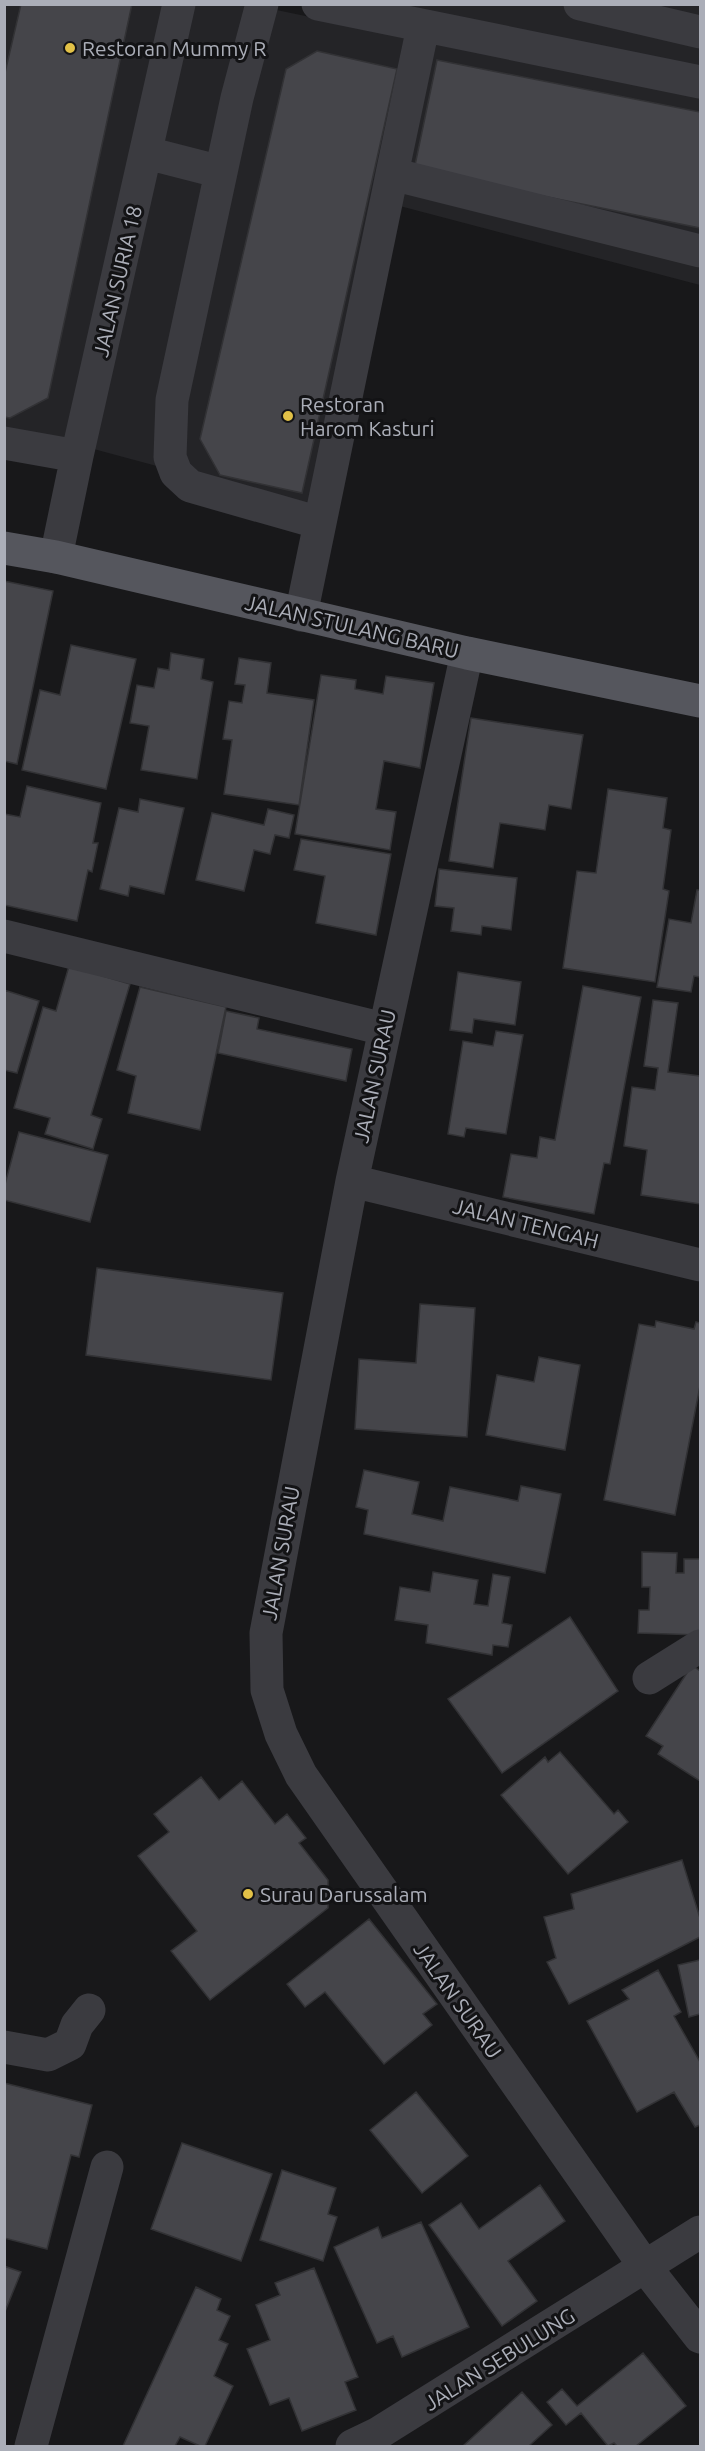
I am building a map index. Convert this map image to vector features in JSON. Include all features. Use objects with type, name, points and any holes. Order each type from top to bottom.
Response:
[{"type":"main road","name":"JALAN STULANG BARU","points":[[4,548],[56,557],[467,653],[700,701]]},
{"type":"street","name":"JALAN SURIA 18","points":[[56,557],[179,4]]},
{"type":"street","points":[[262,4],[237,98],[172,400],[170,457],[176,473],[190,486],[320,523]]},
{"type":"street","points":[[318,4],[700,82]]},
{"type":"street","points":[[580,4],[700,32]]},
{"type":"street","points":[[301,615],[423,27]]},
{"type":"street","points":[[147,153],[221,172]]},
{"type":"street","points":[[392,174],[700,251]]},
{"type":"street","points":[[4,444],[77,456]]},
{"type":"street","name":"JALAN SURAU","points":[[467,653],[352,1181],[266,1633],[267,1690],[281,1734],[300,1774],[646,2268],[700,2337]]},
{"type":"street","points":[[4,936],[384,1029]]},
{"type":"street","name":"JALAN TENGAH","points":[[352,1181],[700,1265]]},
{"type":"street","points":[[649,1678],[700,1646]]},
{"type":"street","points":[[4,2047],[48,2055],[70,2044],[77,2025],[89,2010]]},
{"type":"street","points":[[31,2446],[107,2167]]},
{"type":"street","name":"JALAN SEBULUNG","points":[[352,2446],[377,2434],[646,2268],[700,2232]]},
{"type":"shaded area","points":[[4,5],[253,5],[391,34],[396,5],[700,5],[700,285],[377,200],[313,508],[64,441],[5,430]]},
{"type":"building","points":[[21,4],[132,4],[48,398],[10,418],[4,417],[4,77]]},
{"type":"building","points":[[317,51],[397,69],[302,493],[220,475],[200,439],[286,69]]},
{"type":"building","points":[[437,60],[700,112],[700,228],[414,170]]},
{"type":"building","points":[[4,581],[53,591],[17,764],[4,761]]},
{"type":"building","points":[[71,645],[136,659],[106,789],[22,770],[40,690],[60,695]]},
{"type":"building","points":[[171,653],[204,659],[201,679],[213,682],[197,779],[141,770],[149,726],[130,723],[137,685],[154,688],[158,668],[169,670]]},
{"type":"building","points":[[239,658],[271,663],[267,693],[314,700],[299,805],[224,794],[232,740],[223,739],[229,701],[242,703],[245,685],[235,684]]},
{"type":"building","points":[[321,675],[356,680],[355,689],[383,694],[386,676],[434,683],[420,768],[384,761],[376,809],[396,812],[390,850],[295,834]]},
{"type":"building","points":[[471,718],[583,735],[571,809],[549,805],[545,830],[500,823],[493,868],[449,861]]},
{"type":"building","points":[[27,786],[101,803],[93,843],[98,843],[92,872],[88,870],[77,921],[4,905],[4,814],[20,817]]},
{"type":"building","points":[[608,789],[667,798],[663,828],[671,830],[663,889],[669,891],[655,982],[563,968],[577,871],[596,873]]},
{"type":"building","points":[[140,799],[184,808],[164,894],[130,886],[128,896],[100,889],[119,808],[138,812]]},
{"type":"building","points":[[268,809],[294,815],[289,838],[275,835],[270,854],[254,850],[244,891],[196,880],[212,813],[264,825]]},
{"type":"building","points":[[301,839],[391,854],[376,935],[316,923],[325,876],[294,870]]},
{"type":"building","points":[[439,869],[517,878],[511,930],[482,926],[481,935],[451,931],[454,908],[435,906]]},
{"type":"building","points":[[697,890],[700,890],[700,977],[694,976],[691,992],[657,987],[669,919],[691,923]]},
{"type":"building","points":[[69,966],[130,984],[91,1115],[102,1119],[93,1149],[45,1134],[50,1118],[14,1108],[43,1007],[56,1011]]},
{"type":"building","points":[[458,972],[521,982],[515,1025],[474,1019],[472,1033],[450,1030]]},
{"type":"building","points":[[583,986],[641,997],[610,1164],[604,1163],[594,1214],[503,1197],[511,1154],[537,1158],[540,1137],[555,1140]]},
{"type":"building","points":[[140,987],[226,1007],[200,1130],[128,1113],[136,1076],[117,1070]]},
{"type":"building","points":[[4,990],[39,1001],[17,1073],[4,1070]]},
{"type":"building","points":[[653,1000],[678,1003],[668,1072],[700,1076],[700,1204],[641,1195],[647,1150],[624,1146],[632,1087],[655,1090],[658,1068],[644,1066]]},
{"type":"building","points":[[226,1011],[259,1018],[257,1029],[352,1049],[346,1081],[218,1053]]},
{"type":"building","points":[[496,1031],[523,1035],[506,1134],[466,1128],[464,1137],[448,1134],[463,1041],[493,1046]]},
{"type":"building","points":[[19,1132],[108,1155],[90,1222],[4,1200],[4,1188]]},
{"type":"building","points":[[97,1268],[283,1293],[271,1380],[86,1355]]},
{"type":"building","points":[[420,1304],[475,1308],[467,1437],[355,1429],[359,1359],[416,1363]]},
{"type":"building","points":[[656,1321],[694,1329],[696,1322],[700,1323],[700,1386],[675,1515],[604,1500],[639,1324],[655,1327]]},
{"type":"building","points":[[539,1357],[580,1365],[565,1450],[486,1435],[497,1375],[534,1382]]},
{"type":"building","points":[[364,1470],[419,1482],[412,1514],[443,1521],[450,1487],[518,1501],[521,1486],[561,1494],[545,1573],[364,1534],[368,1510],[356,1507]]},
{"type":"building","points":[[642,1552],[677,1553],[676,1573],[684,1573],[684,1559],[700,1559],[700,1635],[638,1633],[639,1610],[649,1610],[650,1587],[642,1587]]},
{"type":"building","points":[[433,1572],[478,1580],[474,1604],[488,1606],[493,1574],[510,1577],[502,1623],[512,1625],[508,1647],[493,1645],[492,1655],[426,1643],[428,1625],[395,1620],[400,1587],[430,1592]]},
{"type":"building","points":[[570,1617],[618,1691],[502,1773],[448,1699]]},
{"type":"building","points":[[692,1665],[700,1671],[700,1781],[658,1754],[663,1746],[646,1736]]},
{"type":"building","points":[[560,1752],[614,1814],[618,1810],[628,1822],[568,1874],[501,1795],[545,1757],[548,1762]]},
{"type":"building","name":"Surau Darussalam","points":[[201,1777],[219,1800],[242,1781],[275,1824],[287,1814],[306,1838],[299,1843],[328,1880],[328,1908],[210,2000],[171,1951],[197,1931],[138,1856],[169,1832],[154,1814]]},
{"type":"building","points":[[682,1860],[700,1918],[700,1937],[569,2004],[547,1962],[556,1958],[544,1917],[574,1909],[571,1894]]},
{"type":"building","points":[[369,1919],[437,2004],[423,2014],[432,2025],[384,2064],[325,1992],[305,2007],[287,1984]]},
{"type":"building","points":[[700,1960],[700,2014],[689,2017],[678,1965]]},
{"type":"building","points":[[658,1970],[681,2012],[674,2016],[700,2062],[700,2125],[695,2127],[674,2092],[637,2112],[587,2021],[629,1999],[622,1990]]},
{"type":"building","points":[[4,2083],[92,2105],[79,2157],[71,2155],[47,2249],[4,2238]]},
{"type":"building","points":[[416,2092],[468,2156],[422,2193],[370,2130]]},
{"type":"building","points":[[182,2143],[272,2174],[241,2261],[151,2229]]},
{"type":"building","points":[[282,2170],[336,2188],[328,2214],[337,2217],[323,2261],[260,2240]]},
{"type":"building","points":[[540,2185],[565,2221],[508,2261],[537,2301],[502,2326],[429,2225],[461,2203],[479,2229]]},
{"type":"building","points":[[421,2222],[469,2327],[402,2357],[393,2336],[377,2343],[334,2247],[378,2227],[382,2238]]},
{"type":"building","points":[[4,2266],[21,2272],[4,2314]]},
{"type":"building","points":[[314,2268],[358,2377],[345,2382],[356,2410],[302,2431],[289,2398],[270,2405],[247,2349],[270,2340],[256,2305],[280,2295],[275,2283]]},
{"type":"building","points":[[196,2287],[221,2299],[217,2310],[230,2316],[219,2340],[228,2344],[214,2376],[233,2386],[205,2446],[180,2437],[175,2446],[123,2446]]},
{"type":"building","points":[[643,2353],[686,2406],[636,2446],[617,2446],[614,2443],[608,2446],[581,2413],[566,2425],[547,2402],[562,2389],[577,2406]]},
{"type":"building","points":[[522,2392],[552,2425],[530,2445],[532,2446],[463,2446]]},
{"type":"place","name":"Restoran Mummy R","points":[[70,48]]},
{"type":"place","name":"Restoran Harom Kasturi","points":[[288,416]]},
{"type":"place","name":"Surau Darussalam","points":[[248,1894]]}]
